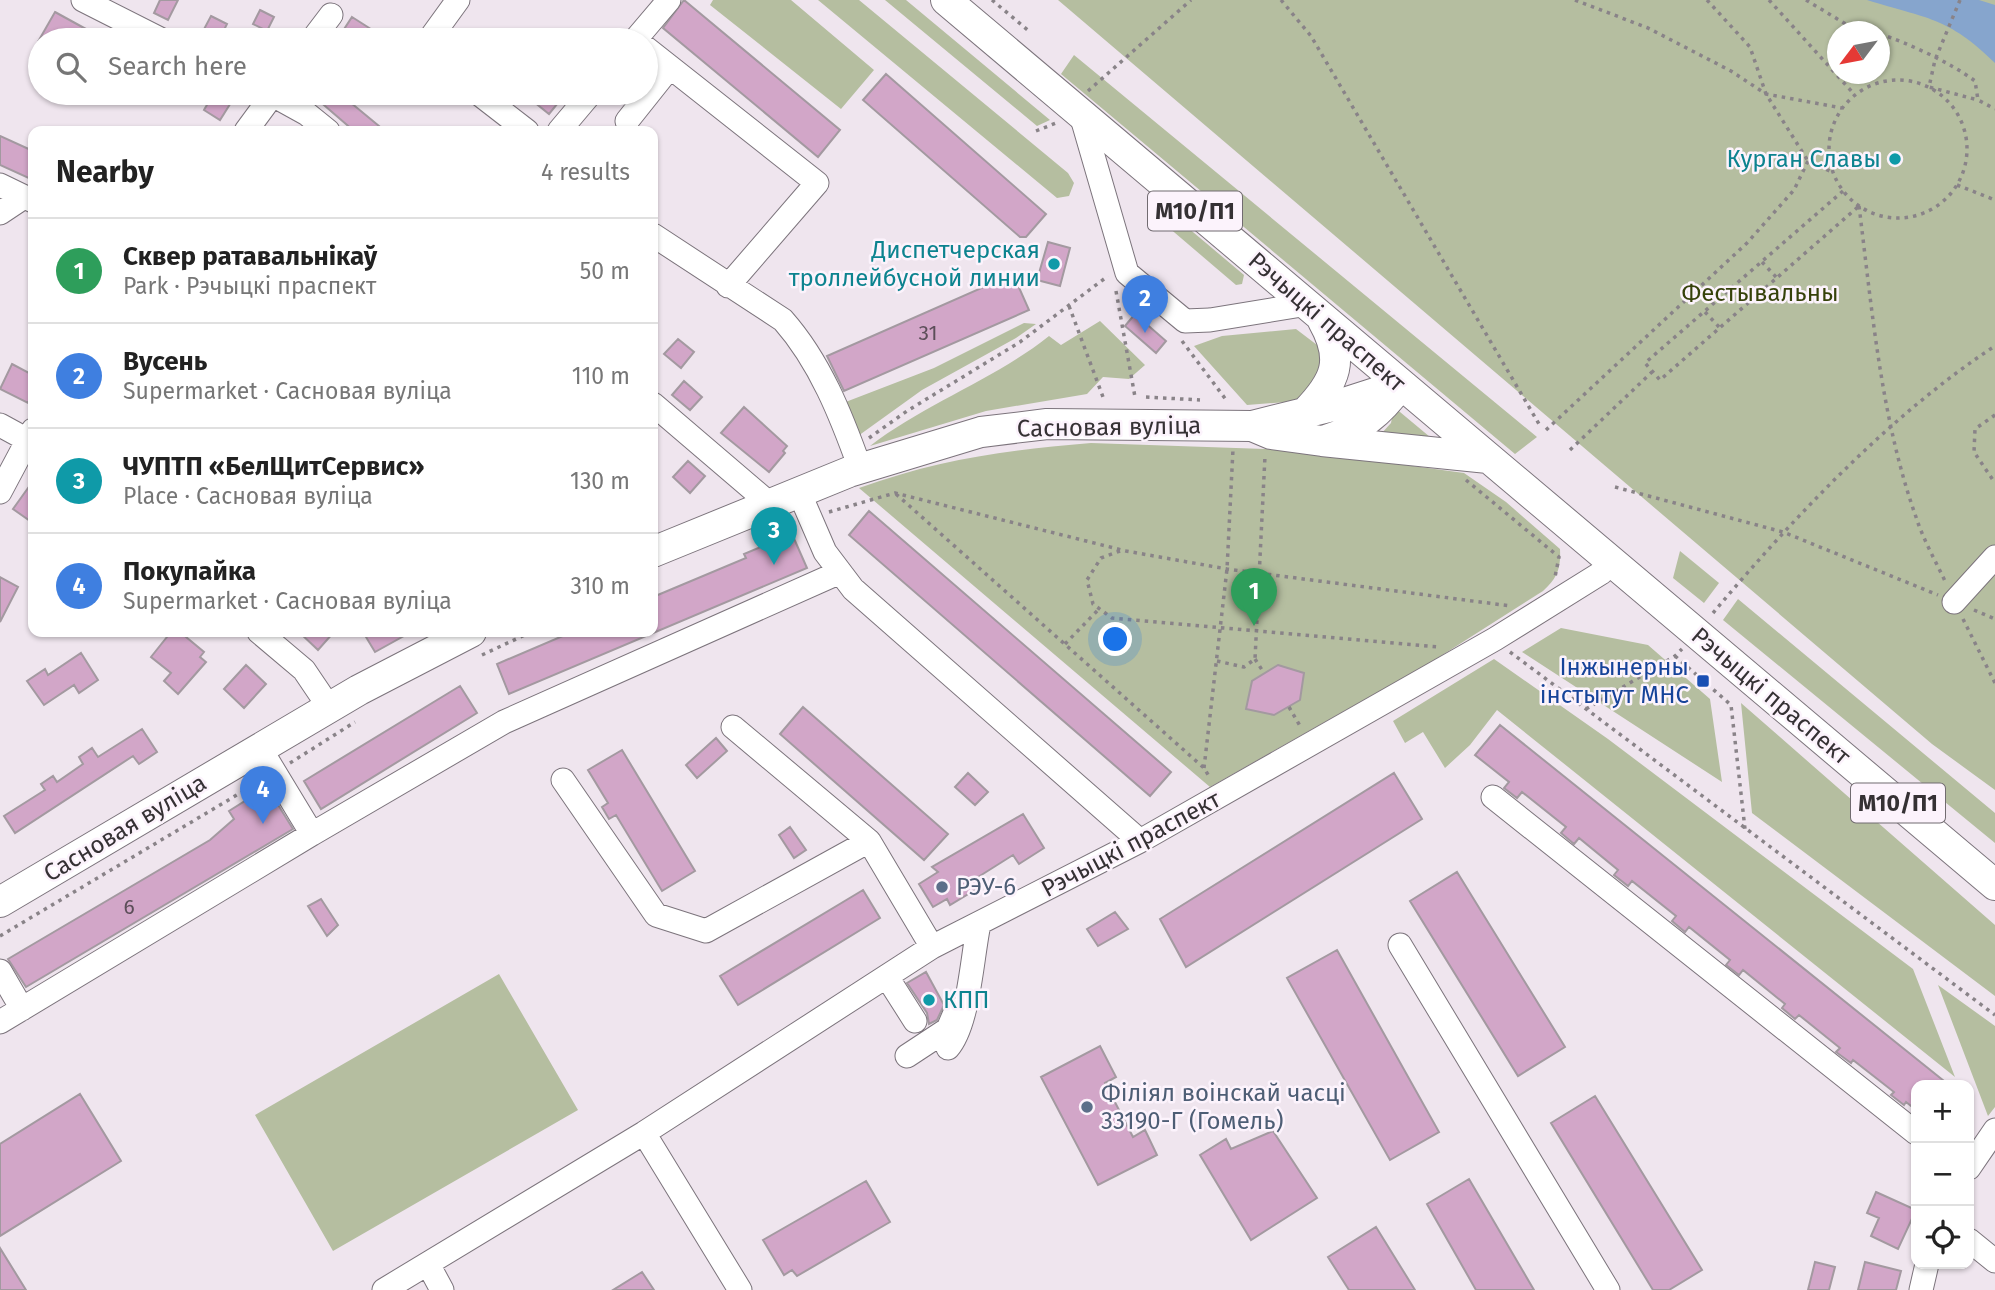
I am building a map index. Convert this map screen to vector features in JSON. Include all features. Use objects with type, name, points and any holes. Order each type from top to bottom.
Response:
[{"type":"main road","name":"Рэчыцкі праспект","points":[[946,0],[1075,112],[1314,309],[1400,385],[1613,561],[1995,885]]},
{"type":"main road","points":[[1306,412],[1321,396],[1337,362],[1336,344],[1314,309]]},
{"type":"main road","name":"Сасновая вуліца","points":[[1250,441],[1306,412],[1400,385]]},
{"type":"main road","name":"Сасновая вуліца","points":[[658,550],[771,504],[802,500],[857,460],[981,432],[1047,424],[1250,441],[1271,434],[1322,441],[1362,426],[1382,410],[1400,385]]},
{"type":"main road","points":[[1322,441],[1488,457]]},
{"type":"main road","name":"Сасновая вуліца","points":[[0,902],[329,707],[462,637]]},
{"type":"street","points":[[83,0],[138,28]]},
{"type":"street","points":[[438,28],[458,0]]},
{"type":"street","points":[[646,28],[669,0]]},
{"type":"street","points":[[321,28],[331,15]]},
{"type":"street","points":[[658,58],[817,183],[729,286]]},
{"type":"street","points":[[658,82],[670,67]]},
{"type":"street","points":[[249,126],[264,105]]},
{"type":"street","points":[[292,105],[322,126]]},
{"type":"street","points":[[493,105],[521,126]]},
{"type":"street","points":[[563,126],[581,105]]},
{"type":"street","points":[[627,121],[640,105]]},
{"type":"street","points":[[1075,112],[1127,273],[1178,316],[1185,321],[1210,320],[1314,309]]},
{"type":"street","points":[[0,185],[28,199]]},
{"type":"street","points":[[0,213],[28,199]]},
{"type":"street","points":[[658,238],[782,320],[793,332],[811,355],[857,460]]},
{"type":"street","points":[[658,408],[771,504]]},
{"type":"street","points":[[0,425],[28,436]]},
{"type":"street","points":[[0,492],[28,442]]},
{"type":"street","points":[[802,500],[838,573],[1140,841]]},
{"type":"street","points":[[1954,601],[1995,557]]},
{"type":"street","name":"Рэчыцкі праспект","points":[[384,1290],[644,1133],[932,947],[1140,841],[1495,639],[1601,573],[1613,561]]},
{"type":"street","points":[[0,1022],[504,722],[838,573]]},
{"type":"street","points":[[265,637],[304,670],[329,707]]},
{"type":"street","points":[[733,727],[869,842],[932,947]]},
{"type":"street","points":[[260,748],[312,834]]},
{"type":"street","points":[[563,780],[656,915],[706,931],[869,842]]},
{"type":"street","points":[[1493,797],[1911,1129]]},
{"type":"street","points":[[948,1048],[955,1040],[972,974],[971,957],[979,924]]},
{"type":"street","points":[[1400,945],[1608,1290]]},
{"type":"street","points":[[907,1056],[948,1029],[954,1017],[959,976],[971,957]]},
{"type":"street","points":[[0,971],[22,1009]]},
{"type":"street","points":[[887,977],[915,1021]]},
{"type":"street","points":[[1974,1161],[1995,1130]]},
{"type":"street","points":[[644,1133],[740,1290]]},
{"type":"street","points":[[1974,1244],[1995,1261]]},
{"type":"street","points":[[428,1264],[442,1290]]},
{"type":"street","points":[[1921,1290],[1926,1269]]},
{"type":"path","points":[[992,0],[999,2],[1030,32]]},
{"type":"path","points":[[1036,131],[1075,112],[1191,0]]},
{"type":"path","points":[[1281,0],[1311,36],[1539,424]]},
{"type":"path","points":[[1574,0],[1648,28],[1731,71],[1766,94],[1842,108]]},
{"type":"path","points":[[1707,0],[1750,47],[1766,94],[1808,161],[1832,172]]},
{"type":"path","points":[[1769,0],[1855,95]]},
{"type":"path","points":[[1806,0],[1841,21]]},
{"type":"path","points":[[1929,87],[1935,60],[1960,0]]},
{"type":"path","points":[[1890,37],[1905,42],[1975,81],[1978,100]]},
{"type":"path","points":[[1929,87],[1947,100],[1961,119],[1967,141],[1966,164],[1958,185],[1938,205],[1913,217],[1894,219],[1859,206],[1843,191],[1832,172],[1829,139],[1842,108],[1855,95],[1871,85],[1891,80],[1910,81],[1978,100],[1995,109]]},
{"type":"path","points":[[1546,430],[1746,243],[1794,190],[1808,161]]},
{"type":"path","points":[[1958,185],[1995,200]]},
{"type":"path","points":[[1843,191],[1645,363],[1660,380],[1859,206]]},
{"type":"path","points":[[1859,206],[1872,310],[1892,427],[1916,518],[1995,683]]},
{"type":"path","points":[[1762,262],[1777,278]]},
{"type":"path","points":[[857,460],[906,411],[1020,342],[1112,277],[1135,397]]},
{"type":"path","points":[[1069,306],[1103,397]]},
{"type":"path","points":[[1704,312],[1720,328]]},
{"type":"path","points":[[1146,397],[1227,401],[1182,340]]},
{"type":"path","points":[[1713,613],[1783,532],[1892,427],[1956,371],[1995,346]]},
{"type":"path","points":[[1570,450],[1653,372]]},
{"type":"path","points":[[1995,415],[1975,429],[1974,452],[1995,483]]},
{"type":"path","points":[[1204,768],[1227,569],[1250,441]]},
{"type":"path","points":[[1250,441],[1259,574],[1255,659],[1264,673]]},
{"type":"path","points":[[1458,474],[1559,557],[1554,578],[1548,584]]},
{"type":"path","points":[[1615,487],[1783,532],[1954,601]]},
{"type":"path","points":[[802,500],[825,513],[895,493],[1126,551],[1259,574],[1513,606]]},
{"type":"path","points":[[895,493],[1204,768],[1210,778]]},
{"type":"path","points":[[1126,551],[1101,558],[1090,572],[1087,588],[1098,610],[1112,618],[1438,647]]},
{"type":"path","points":[[1065,645],[1098,610]]},
{"type":"path","points":[[1503,646],[1995,1015]]},
{"type":"path","points":[[1587,709],[1675,656],[1684,646]]},
{"type":"path","points":[[1675,656],[1731,705],[1745,829]]},
{"type":"path","points":[[1216,661],[1244,667],[1255,659]]},
{"type":"path","points":[[1289,706],[1300,726]]},
{"type":"green space","points":[[713,0],[791,0],[874,70],[841,109],[710,5]]},
{"type":"green space","points":[[818,0],[859,0],[1068,173],[1074,183],[1069,196],[1057,198]]},
{"type":"green space","points":[[885,0],[906,0],[1050,120],[1037,126]]},
{"type":"green space","name":"Фестывальны","points":[[1058,0],[1995,0],[1995,790],[1932,744]]},
{"type":"green space","points":[[1074,55],[1537,437],[1515,454],[1061,74]]},
{"type":"green space","points":[[1162,210],[1168,211],[1244,275],[1242,284],[1236,285],[1161,221],[1158,214]]},
{"type":"green space","points":[[1100,321],[1145,365],[1129,379],[1103,377],[1087,394],[986,411],[870,446],[914,417],[1006,366],[1049,336],[1061,345]]},
{"type":"green space","points":[[1024,323],[1036,324],[922,390],[858,436],[843,403],[934,368]]},
{"type":"green space","points":[[1296,329],[1321,348],[1321,378],[1300,401],[1247,405],[1194,346],[1222,336]]},
{"type":"green space","points":[[1394,407],[1436,442],[1381,434],[1391,423]]},
{"type":"green space","points":[[1091,443],[1296,450],[1464,473],[1506,502],[1560,549],[1559,568],[1552,582],[1543,591],[1433,661],[1210,787],[859,488],[917,470],[973,457]]},
{"type":"green space","points":[[1680,551],[1719,583],[1704,603],[1673,578]]},
{"type":"green space","points":[[1738,599],[1995,813],[1995,843],[1723,620]]},
{"type":"green space","points":[[1561,628],[1648,645],[1710,699],[1722,782],[1522,652]]},
{"type":"green space","points":[[1494,659],[1608,739],[1913,969],[1955,1077],[1497,710],[1470,745],[1445,768],[1423,732],[1405,743],[1393,721]]},
{"type":"green space","points":[[1741,703],[1995,925],[1995,996],[1752,813]]},
{"type":"green space","points":[[499,974],[578,1110],[333,1251],[255,1115]]},
{"type":"green space","points":[[1938,985],[1995,1026],[1995,1107],[1988,1116]]},
{"type":"water","points":[[1867,0],[1979,0],[1995,5],[1995,63],[1949,27]]},
{"type":"building","points":[[160,0],[178,0],[168,20],[154,13]]},
{"type":"building","points":[[684,0],[840,130],[818,157],[663,28]]},
{"type":"building","points":[[260,10],[274,17],[268,28],[253,24]]},
{"type":"building","points":[[55,12],[84,28],[46,28]]},
{"type":"building","points":[[211,16],[227,24],[225,28],[205,28]]},
{"type":"building","points":[[352,17],[369,28],[345,28]]},
{"type":"building","points":[[886,74],[1046,214],[1026,237],[1020,237],[863,100]]},
{"type":"building","points":[[207,105],[229,105],[220,120],[204,110]]},
{"type":"building","points":[[324,105],[354,105],[379,126],[348,126]]},
{"type":"building","points":[[538,105],[556,105],[549,114]]},
{"type":"building","points":[[0,136],[28,149],[28,178],[0,165]]},
{"type":"building","name":"Диспетчерская троллейбусной линии","points":[[1048,242],[1070,248],[1060,286],[1037,280]]},
{"type":"building","points":[[1013,274],[1029,310],[844,391],[827,356]]},
{"type":"building","points":[[1135,314],[1166,341],[1156,353],[1125,326]]},
{"type":"building","points":[[678,339],[694,352],[681,368],[664,354]]},
{"type":"building","points":[[12,364],[28,372],[28,403],[0,389]]},
{"type":"building","points":[[684,381],[702,397],[690,410],[672,395]]},
{"type":"building","points":[[744,407],[787,446],[783,451],[785,453],[769,472],[721,433]]},
{"type":"building","points":[[688,461],[705,476],[690,493],[673,477]]},
{"type":"building","points":[[28,488],[28,520],[13,509]]},
{"type":"building","points":[[869,511],[1171,772],[1150,796],[849,535]]},
{"type":"building","points":[[792,534],[807,568],[658,631],[658,595],[746,558],[744,554]]},
{"type":"building","points":[[0,577],[18,587],[0,622]]},
{"type":"building","points":[[167,637],[186,637],[204,652],[200,657],[206,662],[178,694],[164,681],[171,673],[151,657]]},
{"type":"building","points":[[304,637],[330,637],[318,650]]},
{"type":"building","points":[[366,637],[402,637],[375,652]]},
{"type":"building","points":[[560,637],[644,637],[509,694],[497,664]]},
{"type":"building","points":[[81,653],[98,680],[79,693],[74,685],[44,705],[27,681],[45,669],[48,675]]},
{"type":"building","points":[[246,665],[266,684],[244,708],[224,689]]},
{"type":"building","points":[[1278,665],[1304,673],[1300,700],[1274,715],[1246,709],[1252,681]]},
{"type":"building","points":[[460,686],[477,713],[321,809],[304,781]]},
{"type":"building","points":[[803,707],[948,834],[924,860],[780,734]]},
{"type":"building","points":[[1500,725],[1943,1080],[1911,1080],[1911,1106],[1906,1102],[1904,1105],[1891,1095],[1894,1092],[1853,1060],[1851,1063],[1836,1052],[1840,1048],[1799,1015],[1795,1019],[1782,1008],[1785,1004],[1743,970],[1739,975],[1726,965],[1730,960],[1689,927],[1685,932],[1672,921],[1676,916],[1632,881],[1628,886],[1614,875],[1618,870],[1579,838],[1574,844],[1561,833],[1566,827],[1522,792],[1517,798],[1504,788],[1509,782],[1475,755]]},
{"type":"building","points":[[142,729],[157,752],[139,764],[133,756],[15,833],[4,816],[45,790],[41,784],[53,776],[57,782],[83,764],[79,757],[92,748],[98,757]]},
{"type":"building","points":[[716,738],[727,751],[697,778],[686,765]]},
{"type":"building","points":[[622,750],[695,871],[662,891],[616,815],[609,819],[602,807],[608,803],[588,770]]},
{"type":"building","points":[[968,773],[988,792],[975,805],[955,787]]},
{"type":"building","points":[[1394,773],[1422,819],[1186,967],[1160,919]]},
{"type":"building","points":[[267,787],[293,829],[26,987],[8,959],[210,840],[234,819],[229,811]]},
{"type":"building","points":[[1023,814],[1044,848],[1019,864],[1013,855],[975,879],[980,887],[950,905],[947,899],[933,907],[919,884],[938,872],[932,867]]},
{"type":"building","points":[[790,827],[806,850],[794,858],[779,835]]},
{"type":"building","points":[[1457,872],[1565,1047],[1518,1076],[1410,901]]},
{"type":"building","points":[[863,890],[880,918],[738,1005],[720,976]]},
{"type":"building","points":[[321,899],[338,925],[327,936],[308,906]]},
{"type":"building","points":[[1115,912],[1128,929],[1098,946],[1087,929]]},
{"type":"building","points":[[1337,950],[1439,1132],[1390,1160],[1287,978]]},
{"type":"building","name":"КПП","points":[[926,972],[944,1005],[937,1020],[929,1024],[927,1013],[907,983]]},
{"type":"building","name":"Філіял воінскай часці 33190-Г (Гомель)","points":[[1100,1046],[1116,1077],[1105,1083],[1133,1137],[1145,1130],[1157,1155],[1098,1185],[1041,1077]]},
{"type":"building","points":[[80,1094],[121,1161],[0,1236],[0,1144]]},
{"type":"building","points":[[1595,1096],[1702,1270],[1669,1290],[1653,1290],[1551,1123]]},
{"type":"building","points":[[1273,1131],[1317,1198],[1251,1240],[1200,1155],[1226,1139],[1231,1149]]},
{"type":"building","points":[[1469,1179],[1534,1290],[1476,1290],[1427,1204]]},
{"type":"building","points":[[866,1181],[890,1222],[797,1276],[792,1270],[784,1275],[763,1240]]},
{"type":"building","points":[[1876,1192],[1911,1208],[1911,1221],[1898,1249],[1871,1236],[1879,1218],[1867,1213]]},
{"type":"building","points":[[1376,1227],[1415,1290],[1349,1290],[1328,1257]]},
{"type":"building","points":[[0,1248],[26,1290],[0,1290]]},
{"type":"building","points":[[1815,1262],[1835,1267],[1829,1290],[1808,1290]]},
{"type":"building","points":[[1865,1262],[1901,1271],[1896,1290],[1858,1290]]},
{"type":"building","points":[[642,1272],[654,1290],[613,1290]]},
{"type":"place","name":"Курган Славы","points":[[1895,159]]},
{"type":"place","name":"Диспетчерская троллейбусной линии","points":[[1054,264]]},
{"type":"place","name":"Вусень","points":[[1145,333]]},
{"type":"place","name":"ЧУПТП «БелЩитСервис»","points":[[774,565]]},
{"type":"place","name":"Сквер ратавальнікаў","points":[[1254,626]]},
{"type":"place","name":"Інжынерны інстытут МНС","points":[[1703,681]]},
{"type":"place","name":"Покупайка","points":[[263,824]]},
{"type":"place","name":"РЭУ-6","points":[[942,887]]},
{"type":"place","name":"КПП","points":[[929,1000]]},
{"type":"place","name":"Філіял воінскай часці 33190-Г (Гомель)","points":[[1087,1107]]}]
